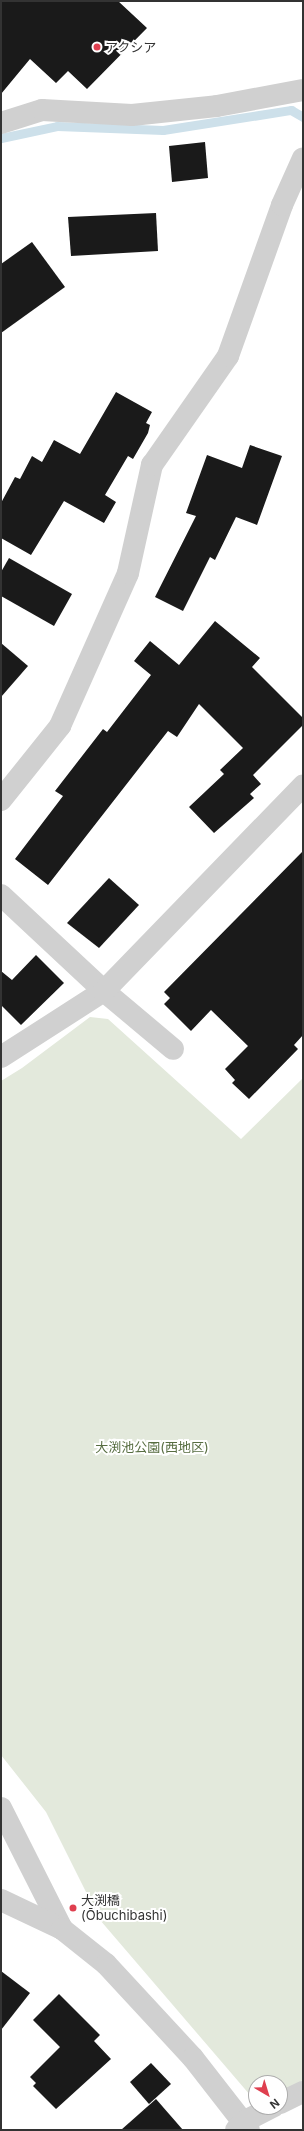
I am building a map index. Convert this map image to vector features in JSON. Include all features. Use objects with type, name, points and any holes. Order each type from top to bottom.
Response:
[{"type":"street","points":[[1,123],[42,110],[132,114],[217,106],[303,90]]},
{"type":"street","points":[[1,800],[60,726],[128,573],[152,465],[228,356],[282,205],[303,158]]},
{"type":"street","points":[[1,1057],[104,991],[303,786]]},
{"type":"street","points":[[1,895],[104,991],[173,1049]]},
{"type":"street","points":[[4,1814],[62,1929]]},
{"type":"street","points":[[1,1900],[62,1929],[106,1964],[193,2058],[243,2128],[262,2115]]},
{"type":"street","points":[[288,2099],[303,2092]]},
{"type":"green space","name":"大渕池公園(西地区)","points":[[90,1017],[108,1019],[241,1139],[303,1078],[303,2080],[288,2088],[288,2075],[248,2075],[248,2093],[100,1920],[46,1812],[1,1755],[1,1081],[22,1068]]},
{"type":"building","points":[[1,1],[118,1],[147,28],[87,89],[68,71],[56,83],[30,59],[1,94]]},
{"type":"building","points":[[205,142],[208,178],[172,182],[169,146]]},
{"type":"building","points":[[156,213],[158,251],[71,256],[68,217]]},
{"type":"building","points":[[32,242],[65,287],[1,333],[1,264]]},
{"type":"building","points":[[116,392],[152,412],[146,423],[150,425],[148,433],[133,459],[128,456],[105,495],[116,502],[104,523],[64,501],[31,555],[1,538],[1,503],[15,477],[20,479],[32,456],[42,462],[54,440],[80,454]]},
{"type":"building","points":[[250,445],[282,456],[257,525],[236,517],[215,560],[210,557],[183,611],[155,597],[196,516],[186,513],[207,455],[242,468]]},
{"type":"building","points":[[9,558],[72,594],[54,626],[1,596],[1,572]]},
{"type":"building","points":[[215,621],[260,658],[252,667],[303,718],[303,725],[253,775],[261,784],[250,794],[254,798],[214,833],[189,807],[224,774],[220,770],[243,748],[199,704],[177,737],[168,731],[48,885],[15,859],[63,796],[55,791],[103,729],[107,732],[151,675],[134,661],[150,641],[179,665]]},
{"type":"building","points":[[1,643],[28,666],[1,697]]},
{"type":"building","points":[[303,851],[303,1035],[294,1045],[298,1049],[249,1099],[232,1083],[235,1080],[225,1069],[248,1046],[211,1010],[191,1031],[164,1004],[170,998],[164,992]]},
{"type":"building","points":[[109,878],[139,905],[99,948],[67,923]]},
{"type":"building","points":[[36,955],[64,983],[21,1025],[1,1005],[1,971],[12,980]]},
{"type":"building","points":[[1,1971],[30,1993],[1,2030]]},
{"type":"building","points":[[59,1994],[100,2035],[94,2041],[111,2059],[56,2109],[33,2086],[36,2083],[30,2077],[60,2047],[33,2020]]},
{"type":"building","points":[[151,2063],[171,2084],[149,2104],[130,2082]]},
{"type":"building","points":[[156,2099],[183,2130],[121,2130]]},
{"type":"waterway","points":[[1,138],[57,126],[163,130],[291,110],[303,117]]},
{"type":"place","name":"アクシア","points":[[97,47]]},
{"type":"place","name":"大渕橋 (Ōbuchibashi)","points":[[73,1908]]}]
